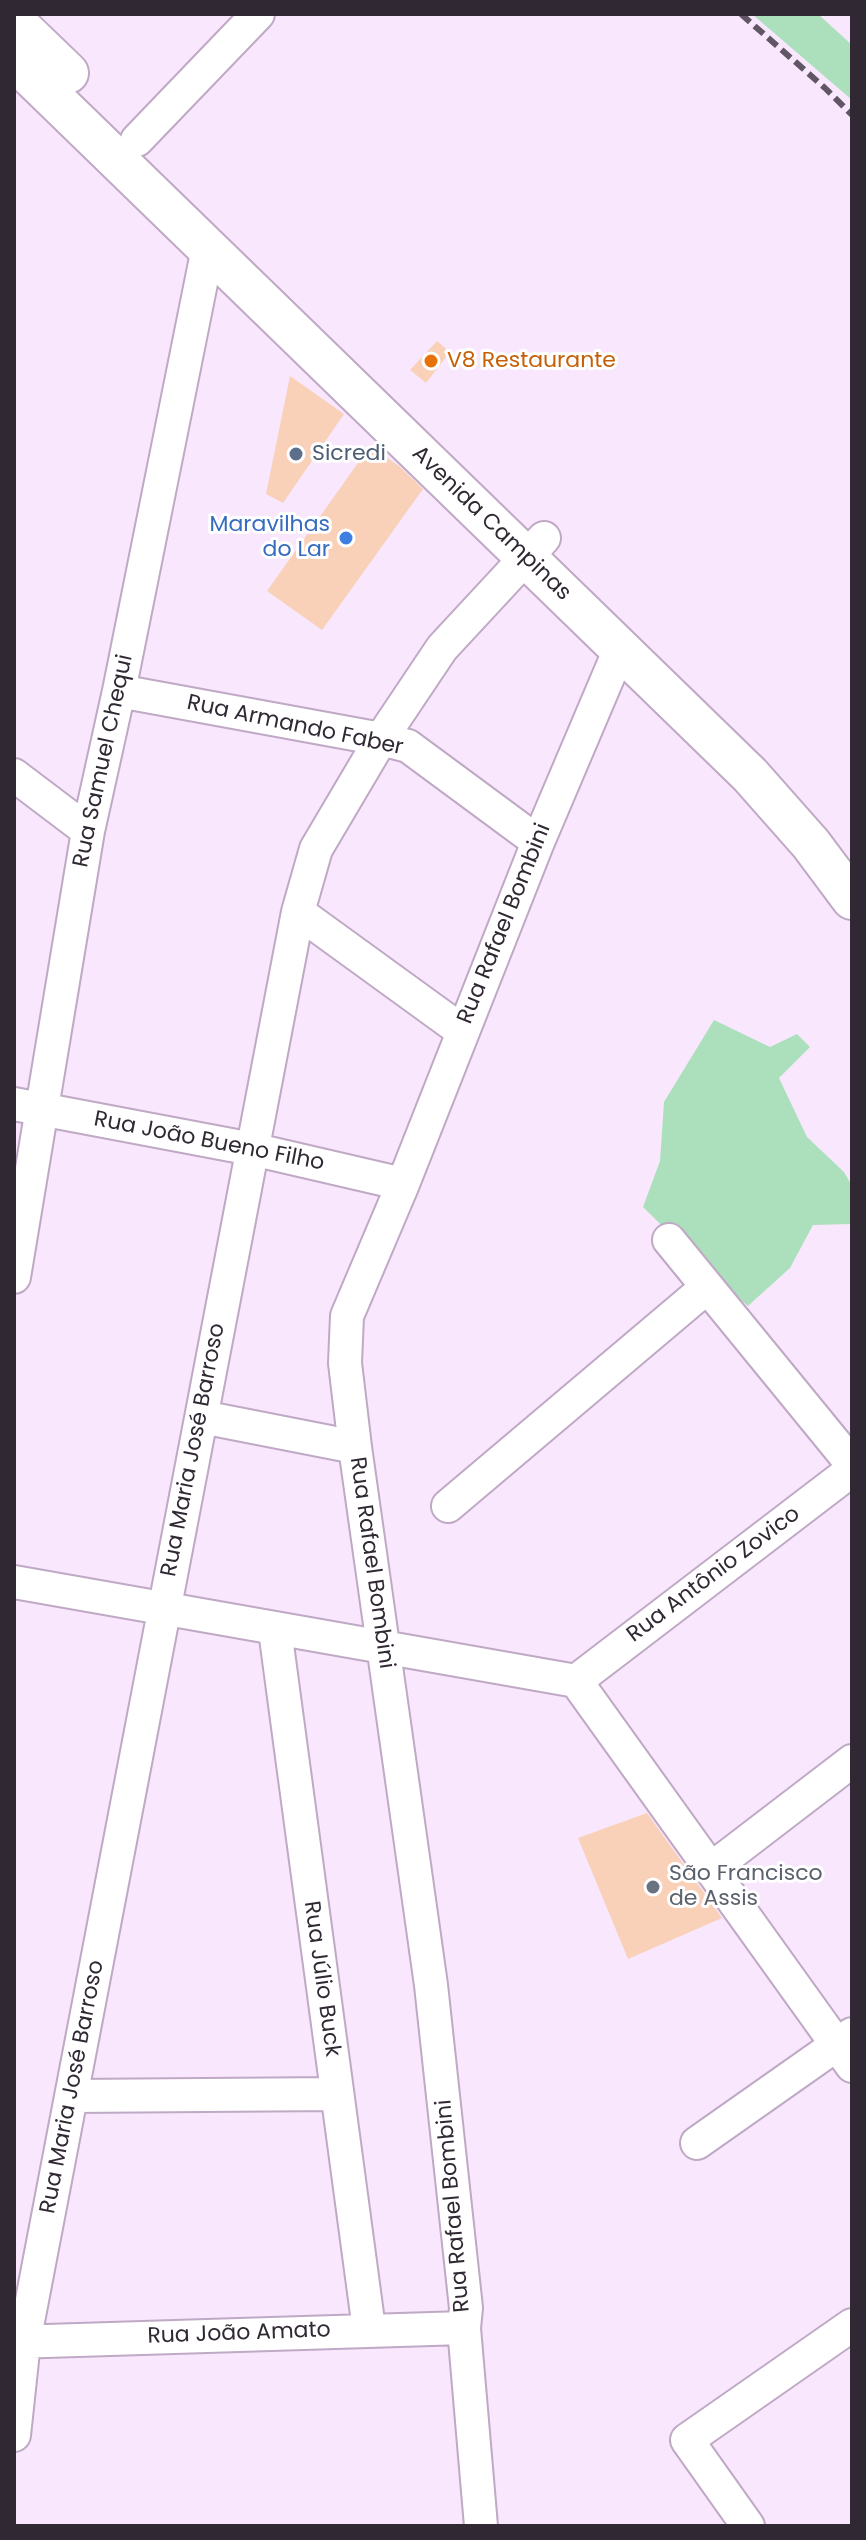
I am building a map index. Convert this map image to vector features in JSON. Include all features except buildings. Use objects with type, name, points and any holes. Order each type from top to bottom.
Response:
[{"type":"main road","name":"Avenida Campinas","points":[[14,21],[137,140],[534,547],[620,649],[750,775],[811,844],[852,899]]},
{"type":"main road","name":"Avenida Campinas","points":[[14,60],[208,248],[760,753],[852,860]]},
{"type":"street","points":[[137,140],[258,14]]},
{"type":"street","name":"Rua Samuel Chequi","points":[[14,1277],[29,1107],[119,691],[208,248]]},
{"type":"street","name":"Rua Maria José Barroso","points":[[14,2435],[19,2342],[72,2096],[298,912],[316,849],[381,739],[442,648],[534,547]]},
{"type":"street","name":"Rua Rafael Bombini","points":[[481,2526],[464,2328],[466,2308],[431,1985],[355,1447],[345,1363],[347,1316],[403,1184],[538,842],[620,649]]},
{"type":"street","name":"Rua Armando Faber","points":[[119,691],[408,746],[538,842]]},
{"type":"street","points":[[14,775],[88,831]]},
{"type":"street","points":[[298,912],[462,1031]]},
{"type":"street","name":"Rua João Bueno Filho","points":[[29,1107],[252,1149],[403,1184]]},
{"type":"street","points":[[669,1240],[852,1464]]},
{"type":"street","points":[[448,1506],[706,1288]]},
{"type":"street","points":[[202,1417],[355,1447]]},
{"type":"street","name":"Rua Antônio Zovico","points":[[576,1681],[852,1470]]},
{"type":"street","points":[[14,1582],[576,1681],[711,1869],[847,2048],[697,2143]]},
{"type":"street","name":"Rua Júlio Buck","points":[[275,1630],[369,2329]]},
{"type":"street","points":[[711,1869],[852,1761]]},
{"type":"street","points":[[72,2096],[336,2094]]},
{"type":"street","points":[[748,2526],[687,2440],[852,2325]]},
{"type":"street","name":"Rua João Amato","points":[[19,2342],[464,2328]]},
{"type":"green space","points":[[752,14],[818,14],[852,45],[852,100]]},
{"type":"green space","points":[[714,1020],[770,1047],[797,1034],[810,1047],[779,1078],[807,1137],[844,1172],[852,1186],[852,1224],[813,1225],[790,1268],[748,1306],[643,1207],[660,1161],[664,1102]]},
{"type":"railway","points":[[741,14],[852,115]]},
{"type":"place","name":"V8 Restaurante","points":[[431,361]]},
{"type":"place","name":"Sicredi","points":[[296,454]]},
{"type":"place","name":"Maravilhas do Lar","points":[[346,538]]},
{"type":"place","name":"São Francisco de Assis","points":[[653,1887]]}]
